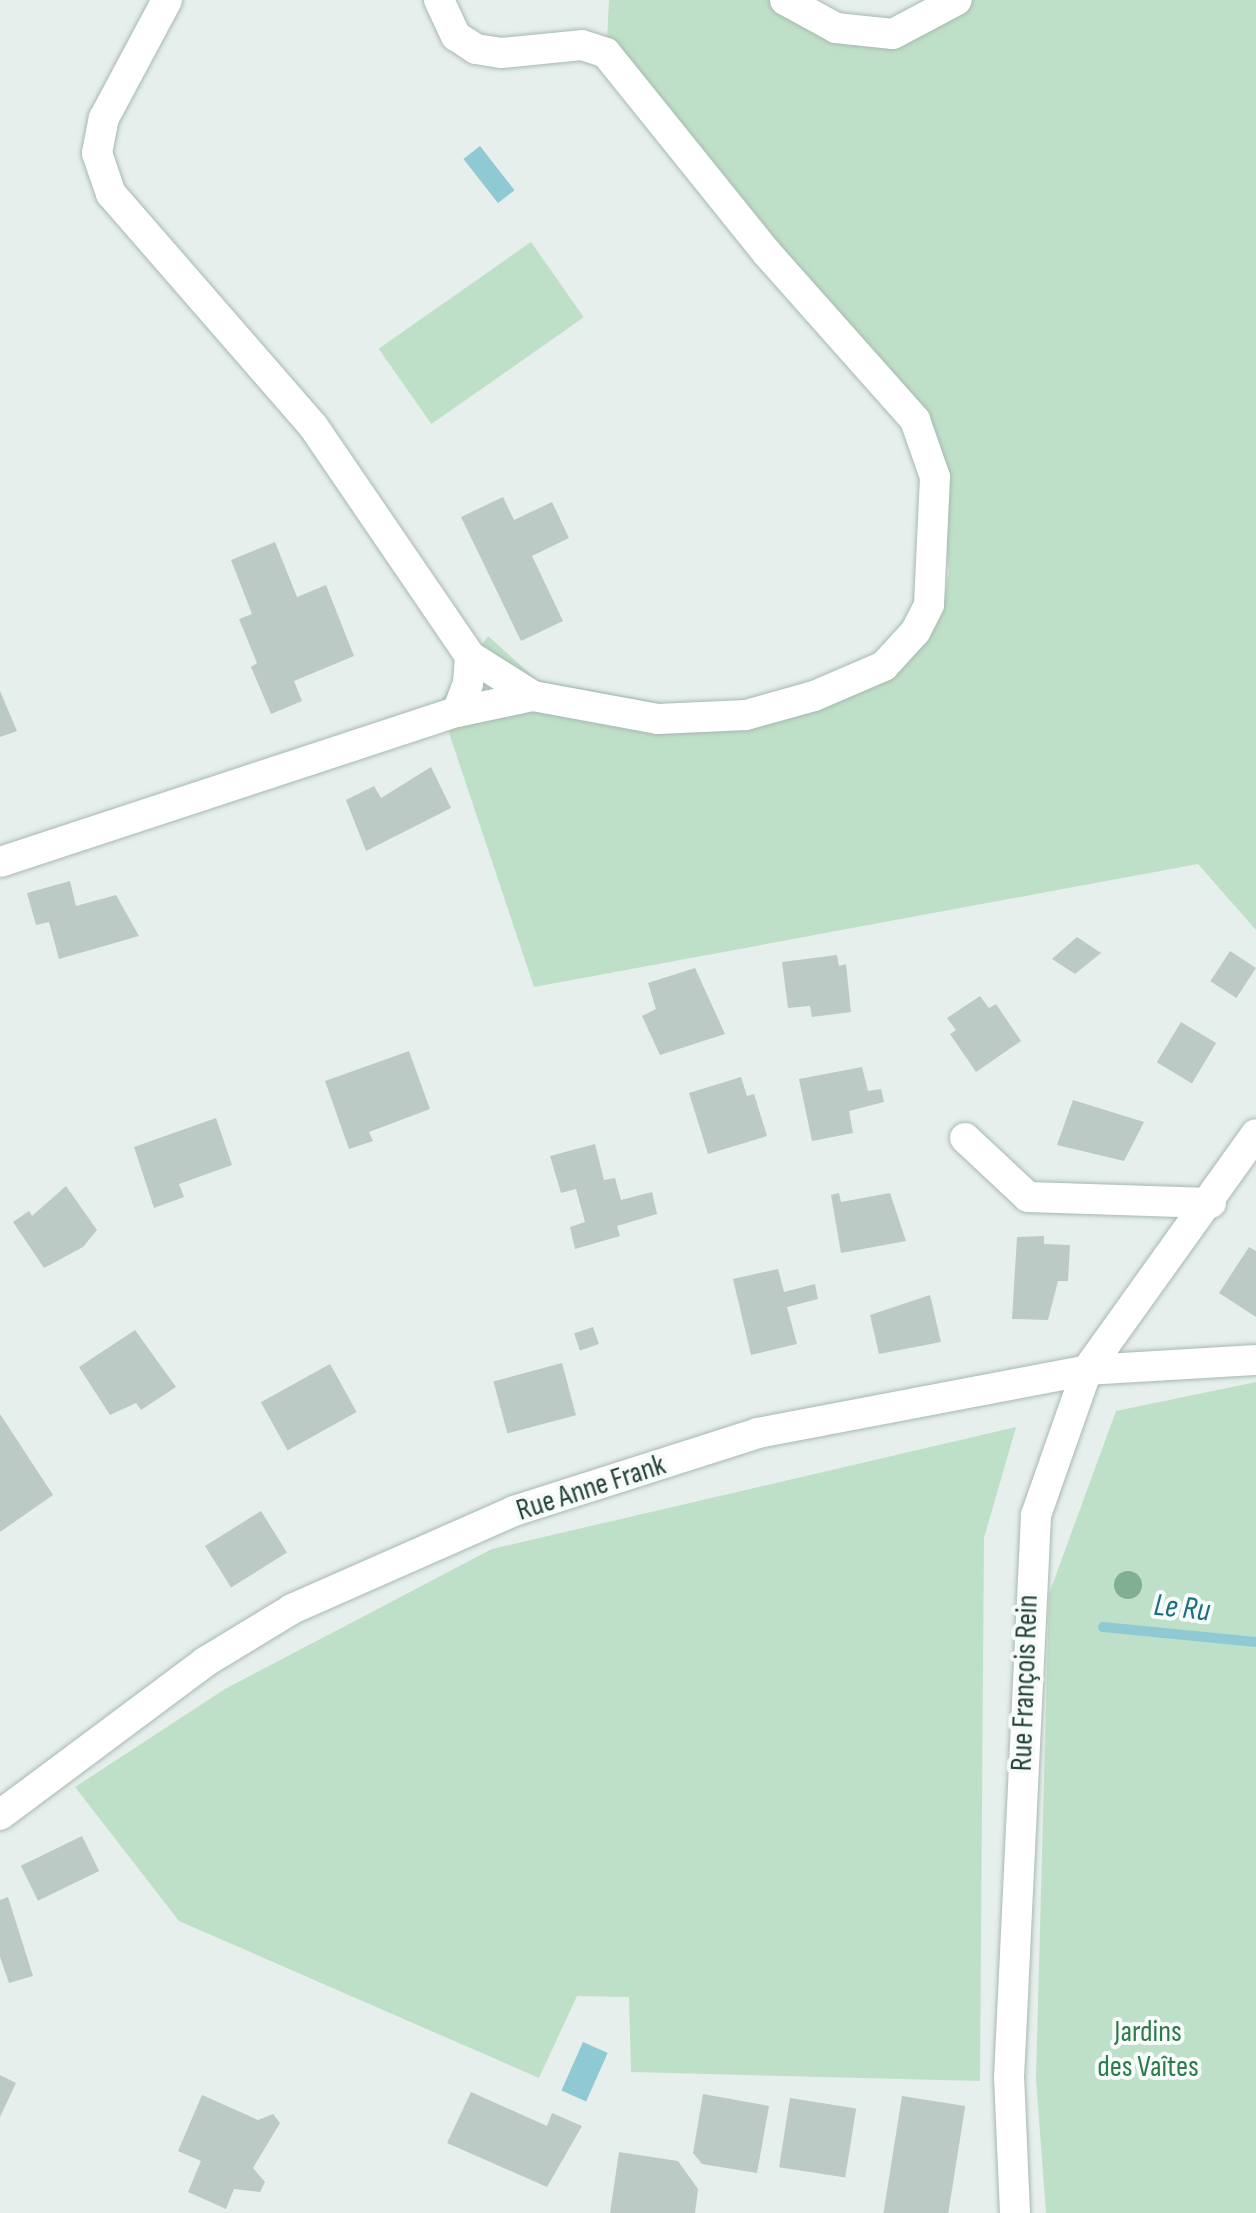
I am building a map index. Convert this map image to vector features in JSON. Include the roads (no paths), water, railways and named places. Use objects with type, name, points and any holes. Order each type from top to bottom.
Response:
[{"type":"street","points":[[167,0],[104,118],[97,153],[111,194],[312,426],[470,656],[533,696],[658,719],[746,715],[884,666],[929,605],[935,478],[914,420],[766,252],[606,53],[582,45],[502,53],[476,49],[456,36],[439,0]]},
{"type":"street","points":[[784,0],[836,28],[893,34],[958,0]]},
{"type":"street","points":[[457,712],[470,656]]},
{"type":"street","points":[[0,862],[457,712],[533,696]]},
{"type":"street","name":"Rue François Rein","points":[[1015,2213],[1009,2078],[1031,1550],[1036,1515],[1087,1370],[1211,1203],[1256,1134]]},
{"type":"street","points":[[965,1138],[1028,1198],[1211,1203]]},
{"type":"street","name":"Rue Anne Frank","points":[[0,1814],[205,1662],[292,1609],[514,1512],[758,1433],[1087,1370],[1256,1360]]},
{"type":"water","points":[[480,146],[514,190],[498,203],[463,159]]},
{"type":"water","points":[[583,2042],[608,2053],[586,2101],[561,2090]]},
{"type":"waterway","name":"Le Ru","points":[[1103,1627],[1256,1642]]},
{"type":"park label","name":"Jardins des Vaîtes","points":[[1148,2049]]}]
